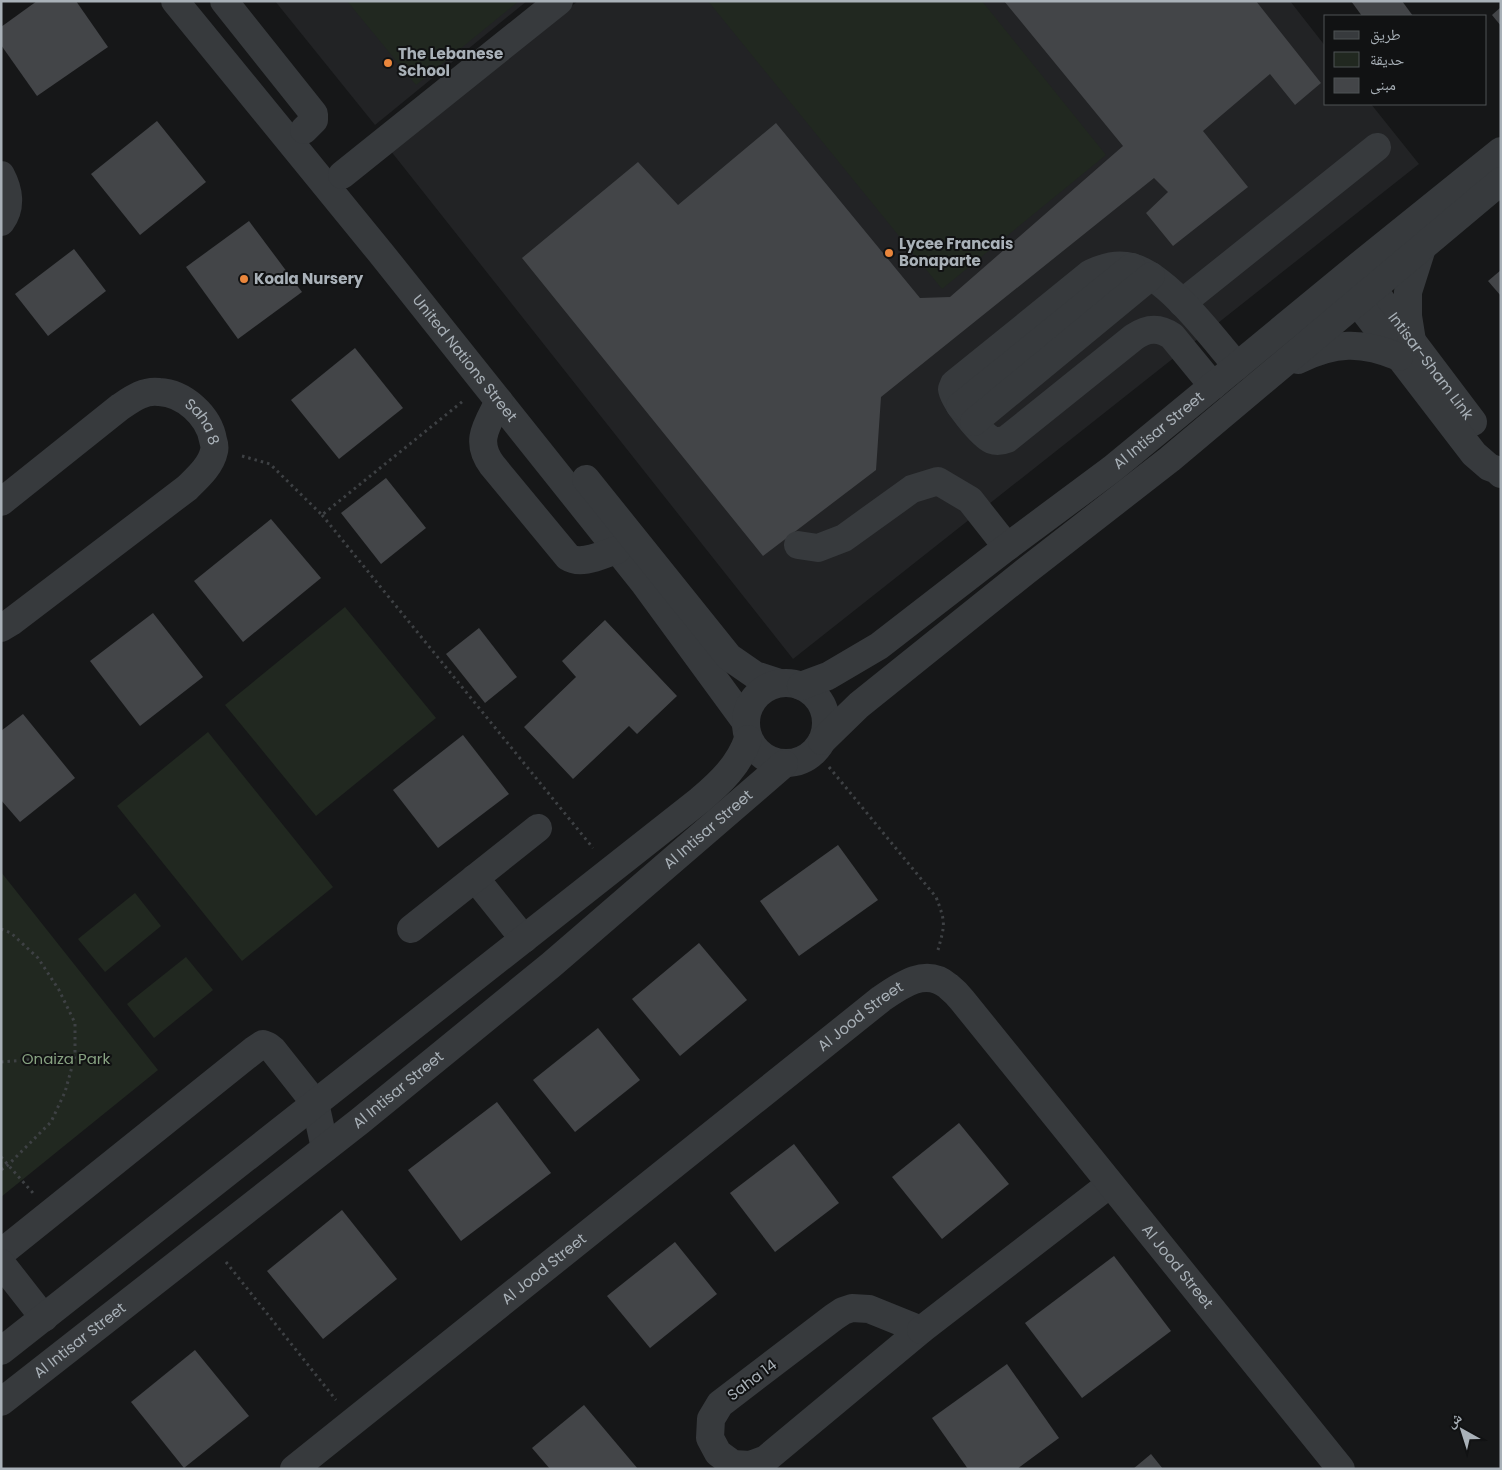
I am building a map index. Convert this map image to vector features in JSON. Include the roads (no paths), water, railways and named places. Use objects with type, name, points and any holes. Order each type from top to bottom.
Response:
[{"type":"street","name":"United Nations Street","points":[[175,1],[380,252],[644,583],[747,730]]},
{"type":"street","name":"United Nations Street","points":[[200,1],[721,648],[739,665],[755,674],[790,685]]},
{"type":"street","points":[[224,1],[314,114],[314,120],[304,130]]},
{"type":"street","points":[[342,175],[559,1]]},
{"type":"street","points":[[1182,303],[1377,147]]},
{"type":"street","name":"Al Intisar Street","points":[[818,746],[859,705],[1170,459],[1270,374],[1356,284],[1501,151]]},
{"type":"street","points":[[1,175],[8,189],[8,207],[1,222]]},
{"type":"street","name":"Al Intisar Street","points":[[790,685],[828,676],[880,646],[1007,547],[1112,469],[1237,366],[1356,284],[1422,248],[1501,180]]},
{"type":"street","points":[[1270,374],[1308,355],[1337,345],[1366,346],[1380,349],[1406,349],[1408,292],[1422,248]]},
{"type":"street","points":[[1213,386],[1172,336],[1166,332],[1153,329],[1146,330],[1134,337],[1007,439],[999,442],[991,440],[967,414],[1141,272],[1182,303],[1237,366]]},
{"type":"street","name":"Intisar-Sham Link","points":[[1356,284],[1406,349],[1474,454],[1489,467],[1500,470]]},
{"type":"street","name":"Saha 8","points":[[1,502],[120,407],[140,394],[159,392],[180,398],[199,412],[212,432],[215,450],[203,472],[187,488],[1,628]]},
{"type":"street","points":[[492,392],[482,439],[486,456],[492,466],[568,557],[574,561],[582,560],[618,550]]},
{"type":"street","points":[[798,545],[818,548],[844,538],[912,489],[938,481],[970,500],[1007,547]]},
{"type":"street","points":[[790,685],[812,693],[821,703],[826,728],[818,746],[806,758],[784,764],[772,762],[754,749],[747,730],[747,710],[752,700],[760,692],[790,685]]},
{"type":"street","name":"Al Intisar Street","points":[[1,1351],[612,870],[723,780],[744,749],[747,730]]},
{"type":"street","name":"Al Intisar Street","points":[[1,1402],[325,1148],[551,965],[784,764]]},
{"type":"street","points":[[411,930],[538,828]]},
{"type":"street","points":[[475,878],[524,939]]},
{"type":"street","name":"Al Jood Street","points":[[294,1469],[881,999],[913,979],[931,977],[947,984],[962,1000],[1341,1469]]},
{"type":"street","points":[[1,1253],[263,1044],[273,1050],[315,1104],[325,1148]]},
{"type":"street","name":"Saha 14","points":[[921,1330],[869,1309],[852,1308],[843,1311],[720,1404],[711,1419],[710,1438],[718,1453],[733,1464],[750,1465],[766,1459],[921,1330],[1110,1184]]},
{"type":"street","points":[[1,1263],[44,1318]]},
{"type":"place","name":"The Lebanese School","points":[[388,63]]},
{"type":"place","name":"Lycee Francais Bonaparte","points":[[889,253]]},
{"type":"place","name":"Koala Nursery","points":[[244,279]]},
{"type":"park label","name":"Onaiza Park","points":[[66,1059]]}]
